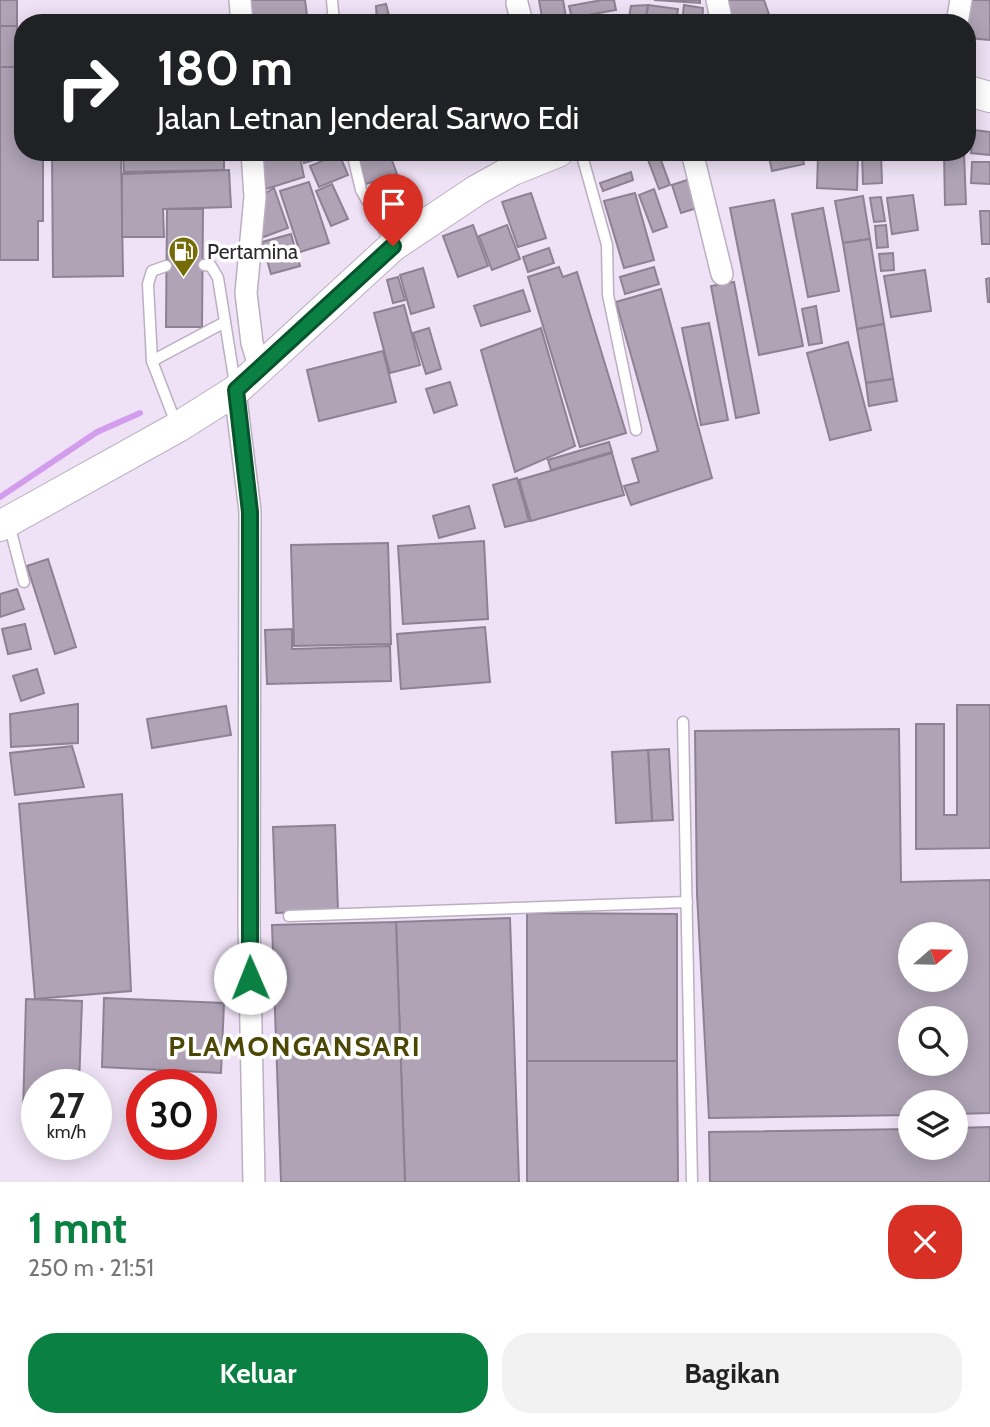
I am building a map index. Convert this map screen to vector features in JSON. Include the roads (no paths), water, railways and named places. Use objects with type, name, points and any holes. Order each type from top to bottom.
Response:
[{"type":"main road","points":[[4,524],[178,427],[236,390],[393,246],[477,190],[536,161]]},
{"type":"street","points":[[253,161],[255,197],[246,293],[252,342],[260,369]]},
{"type":"street","points":[[694,161],[722,274]]},
{"type":"street","points":[[236,390],[250,512],[248,924],[254,1182]]},
{"type":"lane","points":[[354,161],[361,190],[393,246]]},
{"type":"lane","points":[[584,161],[607,244],[608,295],[636,430]]},
{"type":"lane","points":[[204,265],[215,269],[236,390]]},
{"type":"lane","points":[[166,266],[152,271],[148,284],[152,361],[178,427]]},
{"type":"lane","points":[[152,361],[225,323]]},
{"type":"lane","points":[[4,524],[24,582]]},
{"type":"lane","points":[[683,722],[692,1182]]},
{"type":"lane","points":[[289,916],[687,902]]},
{"type":"waterway","points":[[0,497],[97,432],[140,413]]},
{"type":"place","name":"Pertamina","points":[[184,279]]},
{"type":"district","name":"PLAMONGANSARI","points":[[295,1046]]}]
